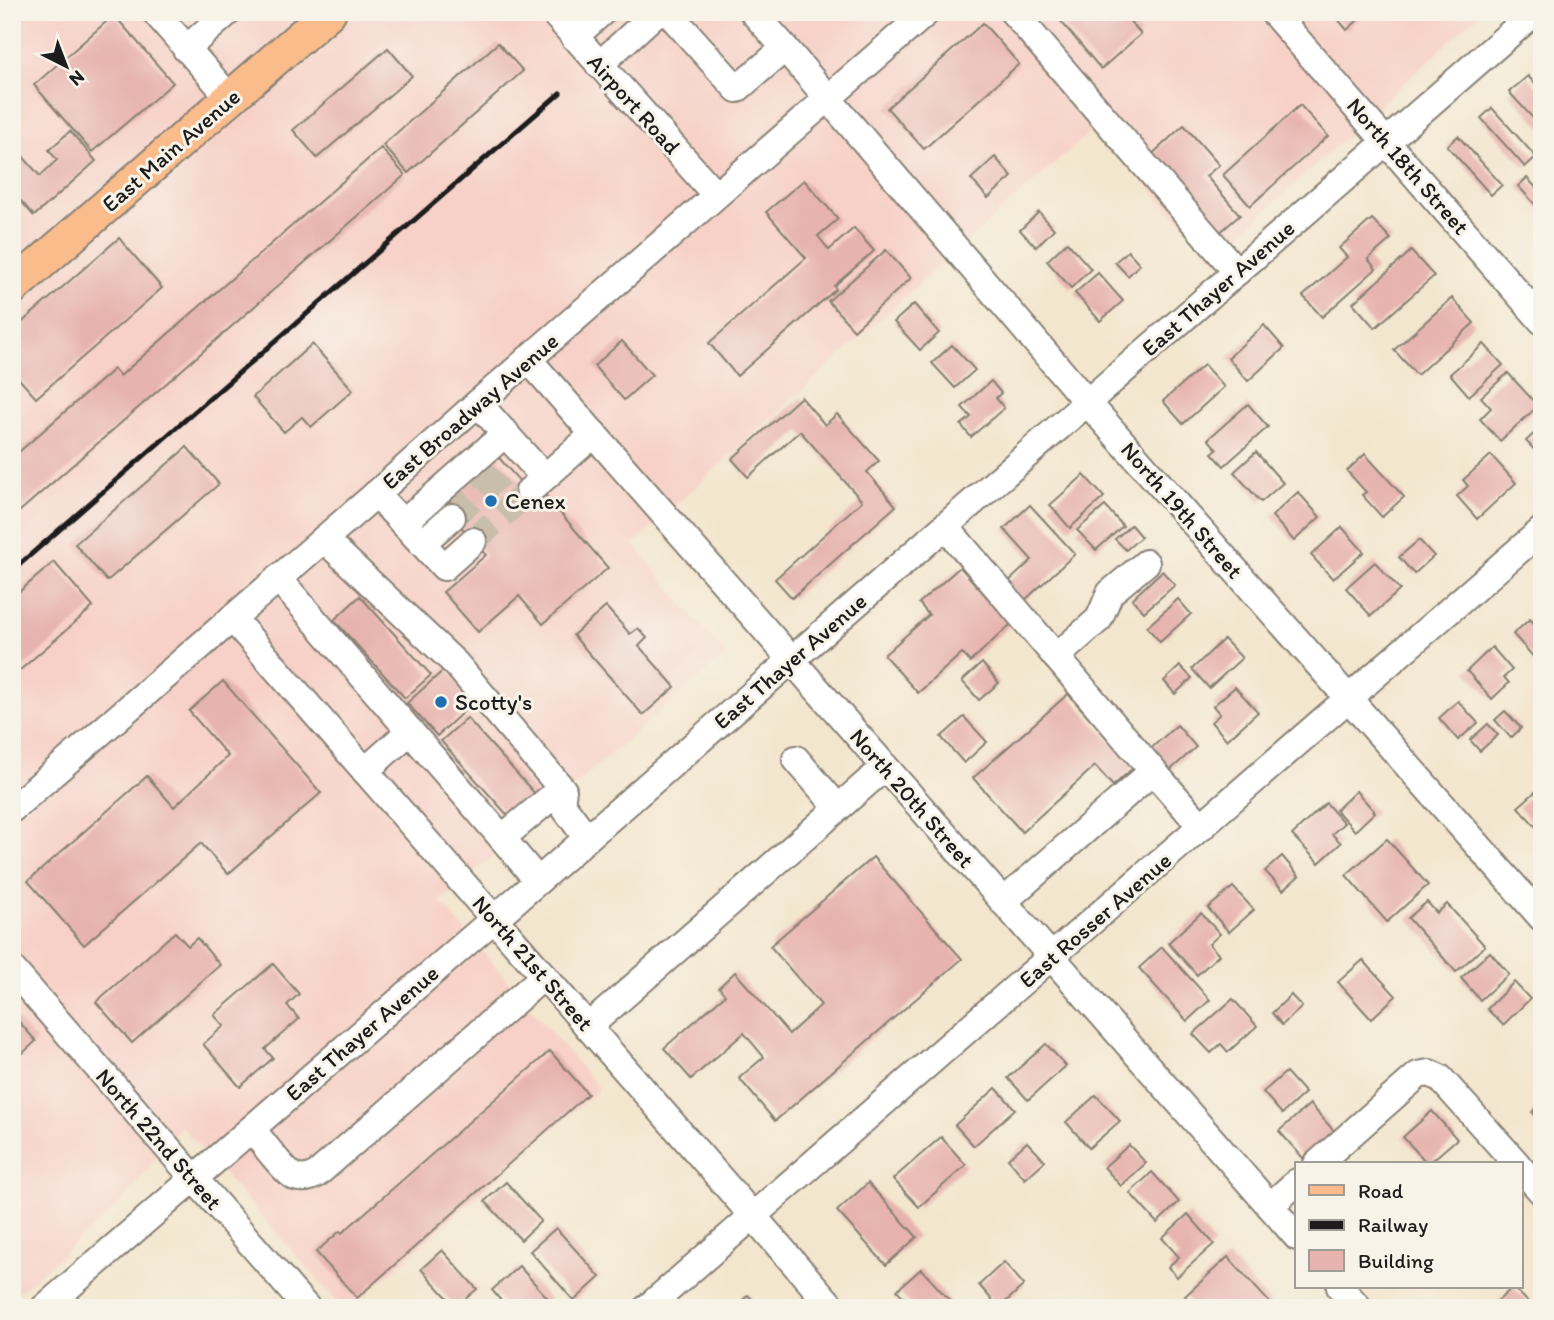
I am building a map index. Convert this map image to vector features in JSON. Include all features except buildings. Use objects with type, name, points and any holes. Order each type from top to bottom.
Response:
[{"type":"main road","name":"East Main Avenue","points":[[12,288],[328,13]]},
{"type":"street","points":[[155,12],[230,98]]},
{"type":"street","points":[[186,49],[228,12]]},
{"type":"street","name":"Airport Road","points":[[553,12],[716,195]]},
{"type":"street","points":[[575,37],[602,12]]},
{"type":"street","points":[[599,65],[657,12]]},
{"type":"street","points":[[668,12],[737,89],[785,48]]},
{"type":"street","name":"North 19th Street","points":[[754,12],[1087,402],[1542,918]]},
{"type":"street","points":[[1013,12],[1237,271]]},
{"type":"street","name":"North 18th Street","points":[[1273,12],[1386,142],[1533,293],[1542,321]]},
{"type":"street","name":"East Thayer Avenue","points":[[44,1308],[1535,12]]},
{"type":"street","name":"East Broadway Avenue","points":[[12,808],[376,494],[827,99],[920,14]]},
{"type":"street","name":"North 20th Street","points":[[528,359],[1295,1235]]},
{"type":"street","points":[[478,403],[506,433],[516,461],[537,484],[594,434]]},
{"type":"street","points":[[403,523],[506,433]]},
{"type":"street","points":[[376,494],[444,566],[473,541]]},
{"type":"street","points":[[422,543],[453,517]]},
{"type":"street","points":[[945,526],[1202,827]]},
{"type":"street","name":"East Rosser Avenue","points":[[647,1308],[1542,530]]},
{"type":"street","points":[[324,539],[456,664],[563,790],[555,801],[502,838]]},
{"type":"street","points":[[1056,657],[1100,619],[1110,593],[1146,563]]},
{"type":"street","points":[[278,579],[537,881]]},
{"type":"street","name":"North 21st Street","points":[[232,618],[833,1308]]},
{"type":"street","points":[[365,771],[410,731]]},
{"type":"street","points":[[796,760],[838,808]]},
{"type":"street","points":[[588,1027],[885,767]]},
{"type":"street","points":[[1003,902],[1153,771]]},
{"type":"street","points":[[555,801],[587,838]]},
{"type":"street","name":"North 22nd Street","points":[[12,969],[307,1308]]},
{"type":"street","points":[[252,1129],[290,1174],[303,1179],[310,1178],[544,976]]},
{"type":"street","points":[[1319,1162],[1418,1075],[1429,1073],[1440,1077],[1515,1162]]},
{"type":"street","points":[[1522,1170],[1542,1192]]},
{"type":"street","points":[[1270,1206],[1295,1184]]},
{"type":"street","points":[[1341,1288],[1359,1308]]},
{"type":"shaded area","points":[[12,12],[1481,12],[1214,259],[1096,127],[633,544],[726,655],[440,901],[599,1089],[351,1308],[343,1308],[181,1126],[118,1206],[12,1298]]},
{"type":"tunnel","points":[[452,517],[508,467]]},
{"type":"tunnel","points":[[473,541],[529,491]]},
{"type":"railway","points":[[12,571],[560,93]]},
{"type":"place","name":"Cenex","points":[[491,501]]},
{"type":"place","name":"Scotty's","points":[[441,702]]}]
